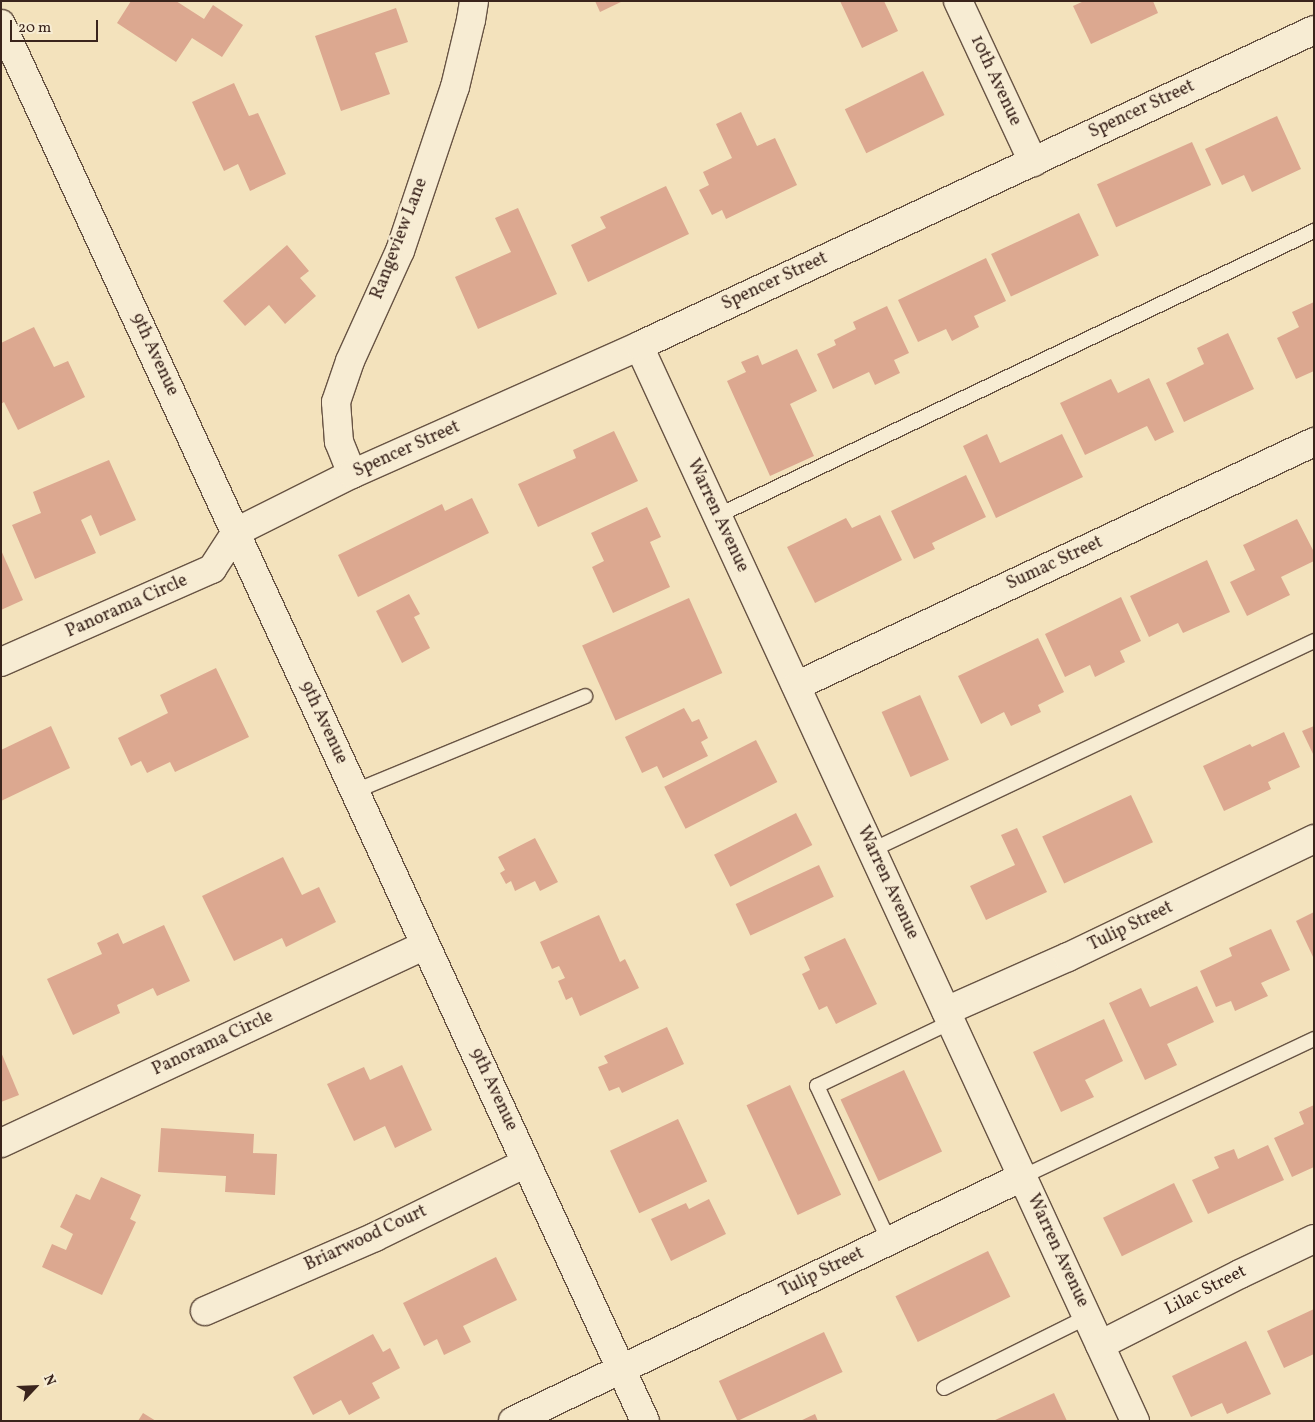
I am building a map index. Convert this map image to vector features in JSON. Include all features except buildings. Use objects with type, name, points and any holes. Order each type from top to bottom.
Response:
[{"type":"street","name":"Rangeview Lane","points":[[352,474],[339,442],[336,402],[350,361],[403,242],[455,87],[472,20],[474,1]]},
{"type":"street","name":"10th Avenue","points":[[958,1],[1033,162]]},
{"type":"street","name":"Spencer Street","points":[[236,532],[352,474],[639,346],[1314,30]]},
{"type":"street","name":"9th Avenue","points":[[3,33],[236,532],[645,1421]]},
{"type":"street","name":"Warren Avenue","points":[[639,346],[1135,1421]]},
{"type":"street","name":"Sumac Street","points":[[796,686],[1314,442]]},
{"type":"street","name":"Panorama Circle","points":[[1,662],[212,569],[236,532]]},
{"type":"street","name":"Tulip Street","points":[[948,1017],[1314,839]]},
{"type":"street","name":"Panorama Circle","points":[[1,1144],[425,945]]},
{"type":"street","name":"Briarwood Court","points":[[205,1311],[375,1237],[526,1164]]},
{"type":"street","name":"Tulip Street","points":[[513,1421],[1022,1177]]},
{"type":"street","name":"Lilac Street","points":[[1100,1345],[1314,1239]]},
{"type":"lane","points":[[717,516],[1314,231]]},
{"type":"lane","points":[[872,850],[1314,640]]},
{"type":"lane","points":[[355,792],[585,696]]},
{"type":"lane","points":[[889,1241],[817,1086],[948,1017]]},
{"type":"lane","points":[[1022,1177],[1314,1039]]},
{"type":"lane","points":[[944,1388],[1087,1317]]}]
